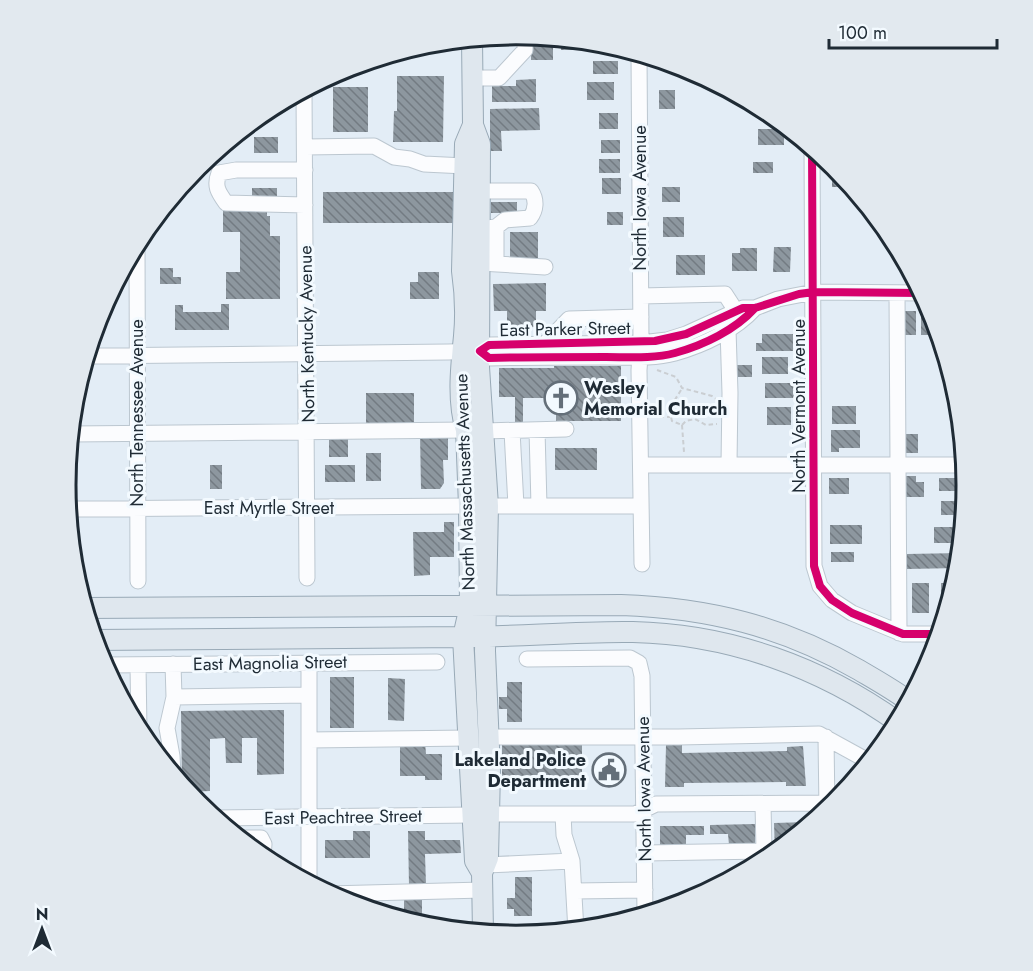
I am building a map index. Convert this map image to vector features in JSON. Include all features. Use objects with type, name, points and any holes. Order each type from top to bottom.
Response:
[{"type":"main road","name":"North Massachusetts Avenue","points":[[472,48],[473,125],[480,144],[480,191],[488,228],[488,263],[470,352],[479,506],[479,607],[487,637],[478,738]]},
{"type":"main road","name":"North Massachusetts Avenue","points":[[470,352],[464,335],[462,270],[465,144],[473,125]]},
{"type":"main road","points":[[93,608],[650,606],[740,620],[803,640],[871,677],[903,697]]},
{"type":"main road","name":"North Massachusetts Avenue","points":[[479,607],[463,637],[478,738],[490,771],[480,815],[475,861],[484,876],[483,924]]},
{"type":"main road","points":[[104,640],[487,637],[632,632],[703,639],[773,657],[809,671],[876,706],[891,717]]},
{"type":"street","points":[[473,78],[499,78],[525,50],[525,45]]},
{"type":"street","name":"North Iowa Avenue","points":[[639,62],[641,350],[639,370],[642,564]]},
{"type":"street","name":"North Kentucky Avenue","points":[[304,100],[308,431],[307,578]]},
{"type":"street","points":[[305,147],[374,146],[394,157],[424,164],[465,166]]},
{"type":"street","name":"North Vermont Avenue","points":[[812,159],[814,566],[820,586],[832,600],[852,613],[899,633]]},
{"type":"street","points":[[305,170],[236,170],[219,173],[216,181],[217,191],[226,203],[305,206]]},
{"type":"street","points":[[480,191],[531,191],[534,196],[535,211],[530,219],[505,220],[488,228]]},
{"type":"street","name":"North Tennessee Avenue","points":[[137,262],[138,581]]},
{"type":"street","points":[[488,263],[545,267]]},
{"type":"street","name":"East Parker Street","points":[[95,356],[470,352],[489,358],[641,350],[686,334],[743,308],[755,308],[778,299],[814,292],[912,292]]},
{"type":"street","points":[[897,292],[899,633],[931,634]]},
{"type":"street","points":[[641,296],[725,294],[736,311]]},
{"type":"street","name":"East Parker Street","points":[[470,352],[489,345],[544,344],[674,353],[708,340],[743,321],[755,308]]},
{"type":"street","points":[[544,344],[569,319],[641,317]]},
{"type":"street","points":[[728,329],[729,464]]},
{"type":"street","points":[[79,434],[566,429]]},
{"type":"street","points":[[537,430],[539,506]]},
{"type":"street","points":[[512,431],[516,506]]},
{"type":"street","points":[[641,465],[956,465]]},
{"type":"street","name":"East Myrtle Street","points":[[77,509],[641,506]]},
{"type":"street","name":"North Iowa Avenue","points":[[527,659],[630,658],[639,663],[642,676],[645,907]]},
{"type":"street","name":"East Magnolia Street","points":[[115,665],[437,662]]},
{"type":"street","points":[[309,663],[309,874]]},
{"type":"street","points":[[172,760],[167,728],[174,697],[173,664]]},
{"type":"street","points":[[138,665],[139,712]]},
{"type":"street","points":[[174,697],[309,695]]},
{"type":"street","points":[[309,740],[761,736],[808,733],[826,737],[863,758]]},
{"type":"street","points":[[826,737],[827,798]]},
{"type":"street","name":"East Peachtree Street","points":[[227,818],[635,814],[656,804],[818,807]]},
{"type":"street","points":[[764,804],[764,850]]},
{"type":"street","points":[[563,814],[564,835],[572,861],[576,922]]},
{"type":"street","points":[[252,838],[261,838],[264,846]]},
{"type":"street","points":[[645,853],[762,851]]},
{"type":"street","points":[[347,892],[484,876],[572,861]]},
{"type":"street","points":[[575,891],[645,890]]},
{"type":"path","points":[[654,369],[676,377],[682,388],[712,396],[719,402]]},
{"type":"path","points":[[682,388],[671,408],[672,421],[682,425]]},
{"type":"path","points":[[652,417],[671,417]]},
{"type":"path","points":[[682,425],[686,421],[695,419],[713,425],[717,424],[719,417]]},
{"type":"path","points":[[682,425],[684,455]]},
{"type":"building","points":[[531,46],[553,47],[553,60],[531,60]]},
{"type":"building","points":[[561,48],[581,50],[561,50]]},
{"type":"building","points":[[593,61],[618,61],[618,74],[593,74]]},
{"type":"building","points":[[397,76],[444,76],[443,142],[393,142],[394,111],[397,111]]},
{"type":"building","points":[[536,79],[536,102],[492,102],[492,86],[516,86],[516,80]]},
{"type":"building","points":[[587,82],[614,82],[614,100],[587,100]]},
{"type":"building","points":[[333,87],[368,87],[368,132],[333,132]]},
{"type":"building","points":[[659,90],[675,90],[675,109],[659,109]]},
{"type":"building","points":[[539,108],[540,130],[501,131],[502,151],[490,151],[490,109]]},
{"type":"building","points":[[599,113],[618,113],[618,129],[599,129]]},
{"type":"building","points":[[758,129],[775,129],[784,135],[784,145],[758,145]]},
{"type":"building","points":[[254,137],[278,137],[278,153],[254,153]]},
{"type":"building","points":[[601,140],[620,140],[620,153],[601,153]]},
{"type":"building","points":[[599,159],[620,159],[620,173],[599,173]]},
{"type":"building","points":[[753,162],[773,162],[773,173],[753,173]]},
{"type":"building","points":[[602,178],[621,178],[621,194],[602,194]]},
{"type":"building","points":[[832,178],[840,187],[832,187]]},
{"type":"building","points":[[662,187],[680,187],[680,202],[662,202]]},
{"type":"building","points":[[252,188],[277,188],[277,200],[252,200]]},
{"type":"building","points":[[323,192],[455,192],[455,223],[323,223]]},
{"type":"building","points":[[491,202],[517,202],[517,213],[491,213]]},
{"type":"building","points":[[223,207],[267,207],[267,216],[270,216],[270,236],[280,236],[280,299],[226,299],[226,272],[240,272],[240,232],[223,232]]},
{"type":"building","points":[[607,212],[623,212],[623,225],[607,225]]},
{"type":"building","points":[[663,217],[684,217],[684,237],[663,237]]},
{"type":"building","points":[[510,232],[538,232],[538,260],[510,260]]},
{"type":"building","points":[[774,247],[791,247],[790,272],[773,272]]},
{"type":"building","points":[[740,248],[757,248],[757,271],[732,271],[732,253],[740,253]]},
{"type":"building","points":[[676,255],[705,255],[705,275],[676,275]]},
{"type":"building","points":[[160,268],[173,268],[173,277],[181,277],[181,284],[160,284]]},
{"type":"building","points":[[418,272],[439,272],[439,299],[410,299],[410,282],[418,282]]},
{"type":"building","points":[[546,283],[546,311],[536,311],[536,327],[517,328],[517,334],[500,334],[500,324],[507,324],[507,311],[494,311],[493,284]]},
{"type":"building","points":[[221,304],[229,304],[229,330],[175,330],[175,305],[183,305],[183,312],[221,312]]},
{"type":"building","points":[[901,311],[916,311],[916,335],[901,335]]},
{"type":"building","points":[[921,312],[930,335],[921,335]]},
{"type":"building","points":[[762,334],[793,334],[793,351],[756,351],[756,343],[762,343]]},
{"type":"building","points":[[762,357],[788,357],[788,374],[762,374]]},
{"type":"building","points":[[733,365],[752,365],[752,377],[733,377]]},
{"type":"building","points":[[554,366],[621,366],[621,421],[556,421],[556,398],[523,398],[523,425],[515,425],[515,397],[499,397],[499,368],[554,368]]},
{"type":"building","points":[[765,383],[794,383],[794,398],[765,398]]},
{"type":"building","points":[[366,393],[414,393],[414,425],[366,425]]},
{"type":"building","points":[[832,406],[856,406],[856,424],[832,424]]},
{"type":"building","points":[[767,407],[791,407],[791,425],[767,425]]},
{"type":"building","points":[[831,430],[860,430],[860,448],[839,448],[839,452],[831,452]]},
{"type":"building","points":[[420,434],[448,434],[448,460],[443,460],[444,483],[440,489],[421,489]]},
{"type":"building","points":[[904,434],[918,434],[918,453],[904,453]]},
{"type":"building","points":[[329,438],[348,438],[348,457],[329,457]]},
{"type":"building","points":[[555,448],[597,448],[597,470],[555,470]]},
{"type":"building","points":[[366,453],[381,453],[381,481],[366,481]]},
{"type":"building","points":[[210,465],[222,465],[222,489],[210,489]]},
{"type":"building","points":[[325,465],[355,465],[355,482],[325,482]]},
{"type":"building","points":[[906,476],[916,476],[916,482],[924,482],[924,497],[906,497]]},
{"type":"building","points":[[829,478],[849,478],[849,494],[829,494]]},
{"type":"building","points":[[939,478],[957,478],[957,491],[939,491]]},
{"type":"building","points":[[941,501],[956,501],[956,515],[941,515]]},
{"type":"building","points":[[444,522],[454,522],[454,557],[430,557],[430,575],[414,576],[413,532],[444,532]]},
{"type":"building","points":[[830,525],[862,525],[862,544],[830,544]]},
{"type":"building","points":[[934,527],[955,527],[953,543],[934,543]]},
{"type":"building","points":[[831,552],[854,552],[854,562],[831,562]]},
{"type":"building","points":[[952,553],[949,568],[907,569],[907,554]]},
{"type":"building","points":[[912,583],[929,583],[929,613],[912,613]]},
{"type":"building","points":[[941,583],[946,583],[942,600],[941,603]]},
{"type":"building","points":[[330,677],[354,677],[354,728],[330,728]]},
{"type":"building","points":[[388,678],[405,679],[404,721],[388,720]]},
{"type":"building","points":[[507,682],[522,682],[522,722],[507,722],[507,709],[499,709],[499,697],[507,697]]},
{"type":"building","points":[[284,710],[284,774],[257,775],[257,738],[242,738],[242,763],[226,763],[225,738],[210,739],[210,791],[200,791],[182,772],[181,711]]},
{"type":"building","points":[[425,742],[426,754],[442,754],[442,780],[425,780],[425,776],[400,776],[400,743]]},
{"type":"building","points":[[502,744],[582,744],[582,782],[502,782]]},
{"type":"building","points":[[666,745],[682,745],[682,753],[787,751],[787,747],[803,746],[806,786],[786,786],[786,782],[684,783],[684,787],[665,787]]},
{"type":"building","points":[[801,822],[775,842],[774,823]]},
{"type":"building","points":[[755,824],[755,844],[729,845],[728,834],[710,834],[710,825]]},
{"type":"building","points":[[660,826],[704,826],[704,835],[686,835],[686,845],[660,846]]},
{"type":"building","points":[[353,831],[370,831],[370,858],[325,858],[325,840],[353,840]]},
{"type":"building","points":[[408,831],[425,831],[425,840],[460,840],[461,853],[425,854],[426,885],[409,886]]},
{"type":"building","points":[[515,877],[532,877],[532,916],[514,916],[514,909],[507,909],[507,898],[515,898]]},
{"type":"building","points":[[404,900],[422,900],[422,916],[404,911]]},
{"type":"cycle path","points":[[812,159],[814,566],[820,586],[832,600],[852,613],[903,634],[931,634]]},
{"type":"cycle path","points":[[755,308],[799,294],[814,292],[913,293]]},
{"type":"cycle path","points":[[743,308],[755,308],[718,336],[697,346],[667,355],[489,358],[480,351],[489,345],[655,341],[686,334],[743,308]]},
{"type":"place","name":"Wesley Memorial Church","points":[[561,398]]},
{"type":"place","name":"Lakeland Police Department","points":[[609,770]]}]
